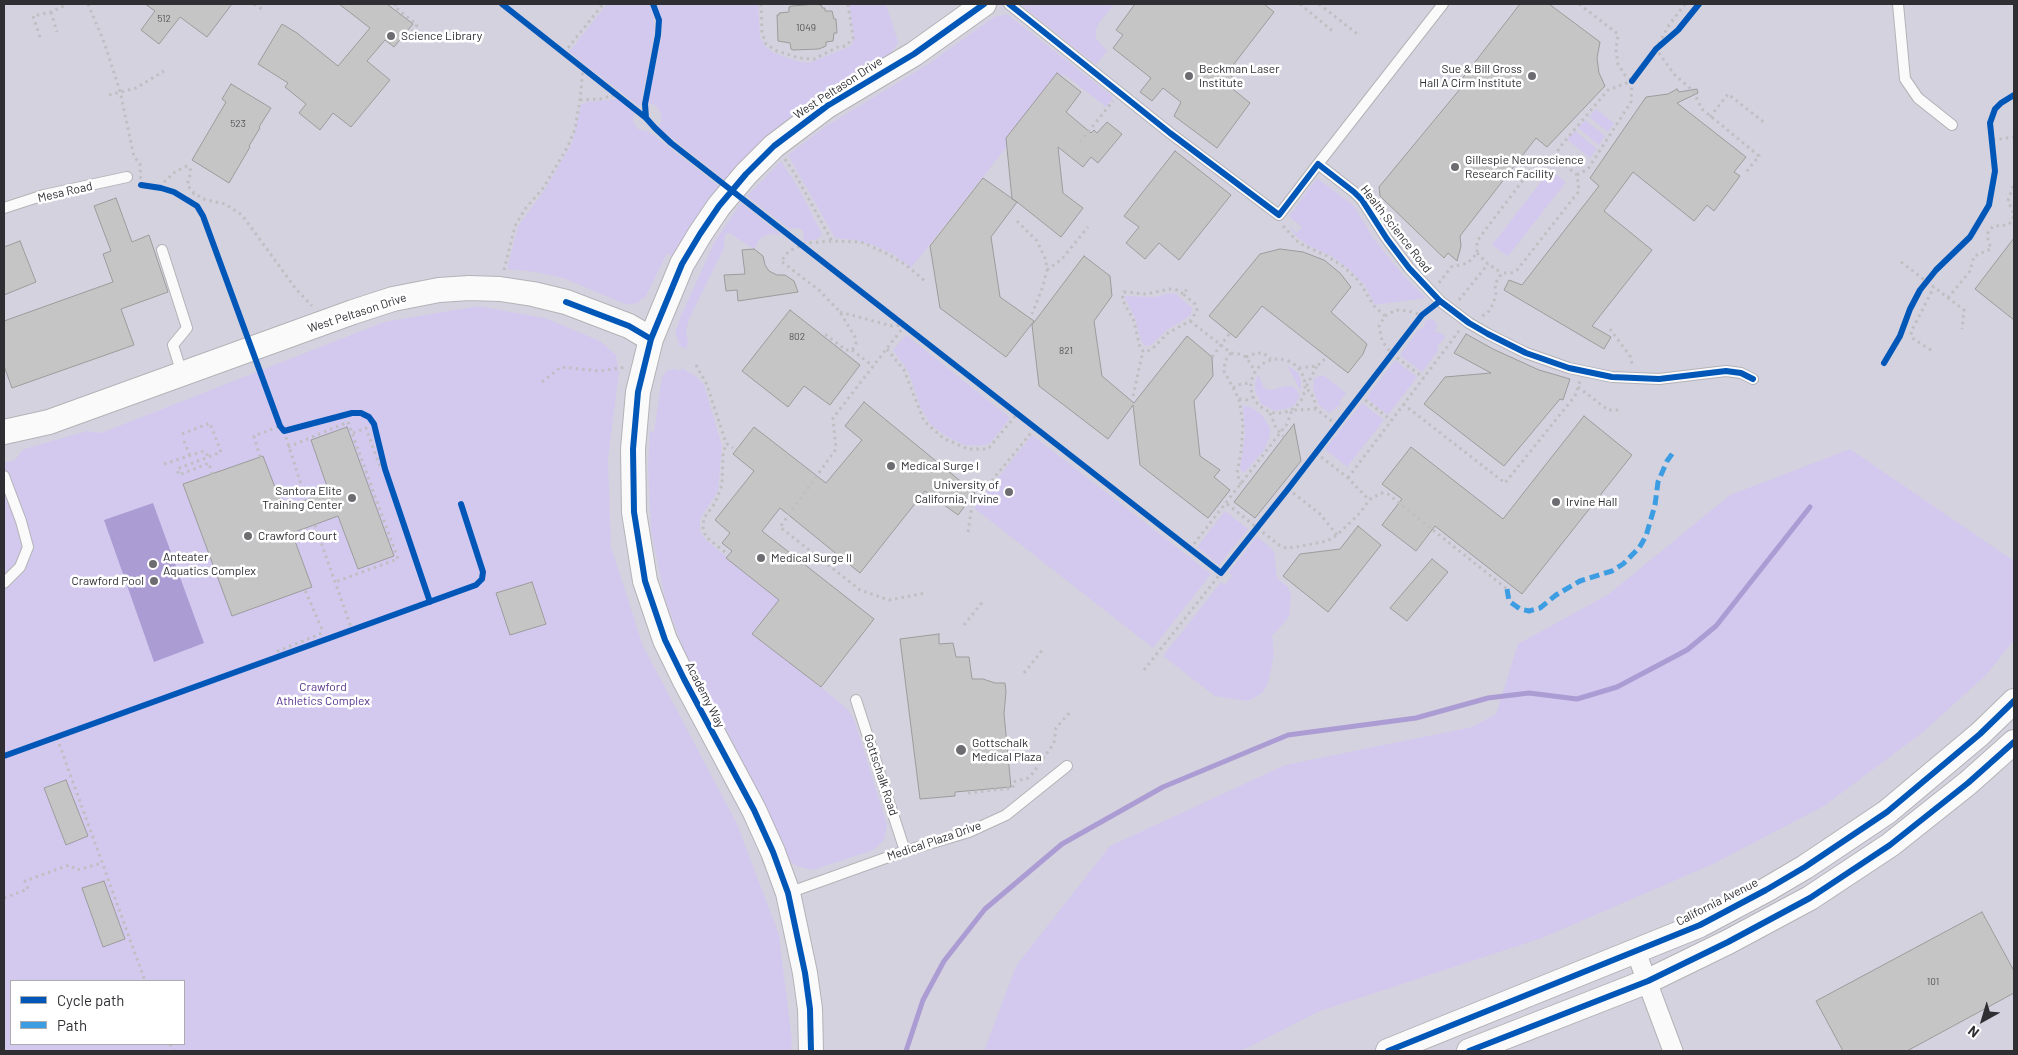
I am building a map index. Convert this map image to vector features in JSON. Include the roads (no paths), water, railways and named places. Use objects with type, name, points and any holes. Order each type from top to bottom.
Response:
[{"type":"street","name":"West Peltason Drive","points":[[4,432],[49,422],[353,312],[393,299],[439,290],[500,289],[533,294],[566,302],[629,326],[651,339],[682,264],[724,200],[746,174],[774,146],[828,106],[914,54],[984,4]]},
{"type":"street","name":"Academy Way","points":[[651,339],[638,392],[633,449],[636,531],[646,581],[665,640],[692,695],[754,810],[773,852],[788,893],[805,973],[810,1009],[811,1051]]},
{"type":"street","name":"California Avenue","points":[[1388,1051],[1700,925],[1805,868],[1887,812],[1980,734],[2014,701]]},
{"type":"street","points":[[1469,1051],[1648,981],[1728,942],[1810,898],[1890,845],[1968,783],[2014,742]]},
{"type":"street","points":[[1636,952],[1673,1051]]},
{"type":"lane","points":[[1009,4],[1206,161],[1279,215],[1443,4]]},
{"type":"lane","points":[[1898,4],[1905,79],[1918,98],[1952,125]]},
{"type":"lane","name":"Health Science Road","points":[[1318,164],[1362,200],[1387,240],[1409,268],[1451,311],[1469,323],[1526,353],[1569,368],[1612,377],[1659,379],[1726,372],[1741,373],[1753,379]]},
{"type":"lane","name":"Mesa Road","points":[[4,208],[44,195],[127,178]]},
{"type":"lane","points":[[162,250],[187,328],[173,345],[182,375]]},
{"type":"lane","points":[[4,476],[28,547],[20,567],[4,583]]},
{"type":"lane","name":"Gottschalk Road","points":[[856,700],[905,851]]},
{"type":"lane","name":"Medical Plaza Drive","points":[[788,893],[905,851],[969,832],[1006,814],[1067,766]]},
{"type":"waterway","points":[[906,1051],[923,1000],[944,961],[985,909],[1062,844],[1163,787],[1288,735],[1416,718],[1488,698],[1529,693],[1577,699],[1617,687],[1687,650],[1716,626],[1810,507]]},
{"type":"place","name":"Science Library","points":[[391,36]]},
{"type":"place","name":"Beckman Laser Institute","points":[[1189,76]]},
{"type":"place","name":"Sue & Bill Gross Hall A Cirm Institute","points":[[1532,76]]},
{"type":"place","name":"Gillespie Neuroscience Research Facility","points":[[1455,167]]},
{"type":"place","name":"Medical Surge I","points":[[891,466]]},
{"type":"place","name":"University of California, Irvine","points":[[1009,492]]},
{"type":"place","name":"Santora Elite Training Center","points":[[352,498]]},
{"type":"place","name":"Irvine Hall","points":[[1556,502]]},
{"type":"place","name":"Crawford Court","points":[[248,536]]},
{"type":"place","name":"Medical Surge II","points":[[761,558]]},
{"type":"place","name":"Anteater Aquatics Complex","points":[[153,564]]},
{"type":"place","name":"Crawford Pool","points":[[154,581]]},
{"type":"place","name":"Gottschalk Medical Plaza","points":[[961,750]]},
{"type":"park label","name":"Crawford Athletics Complex","points":[[323,694]]}]
